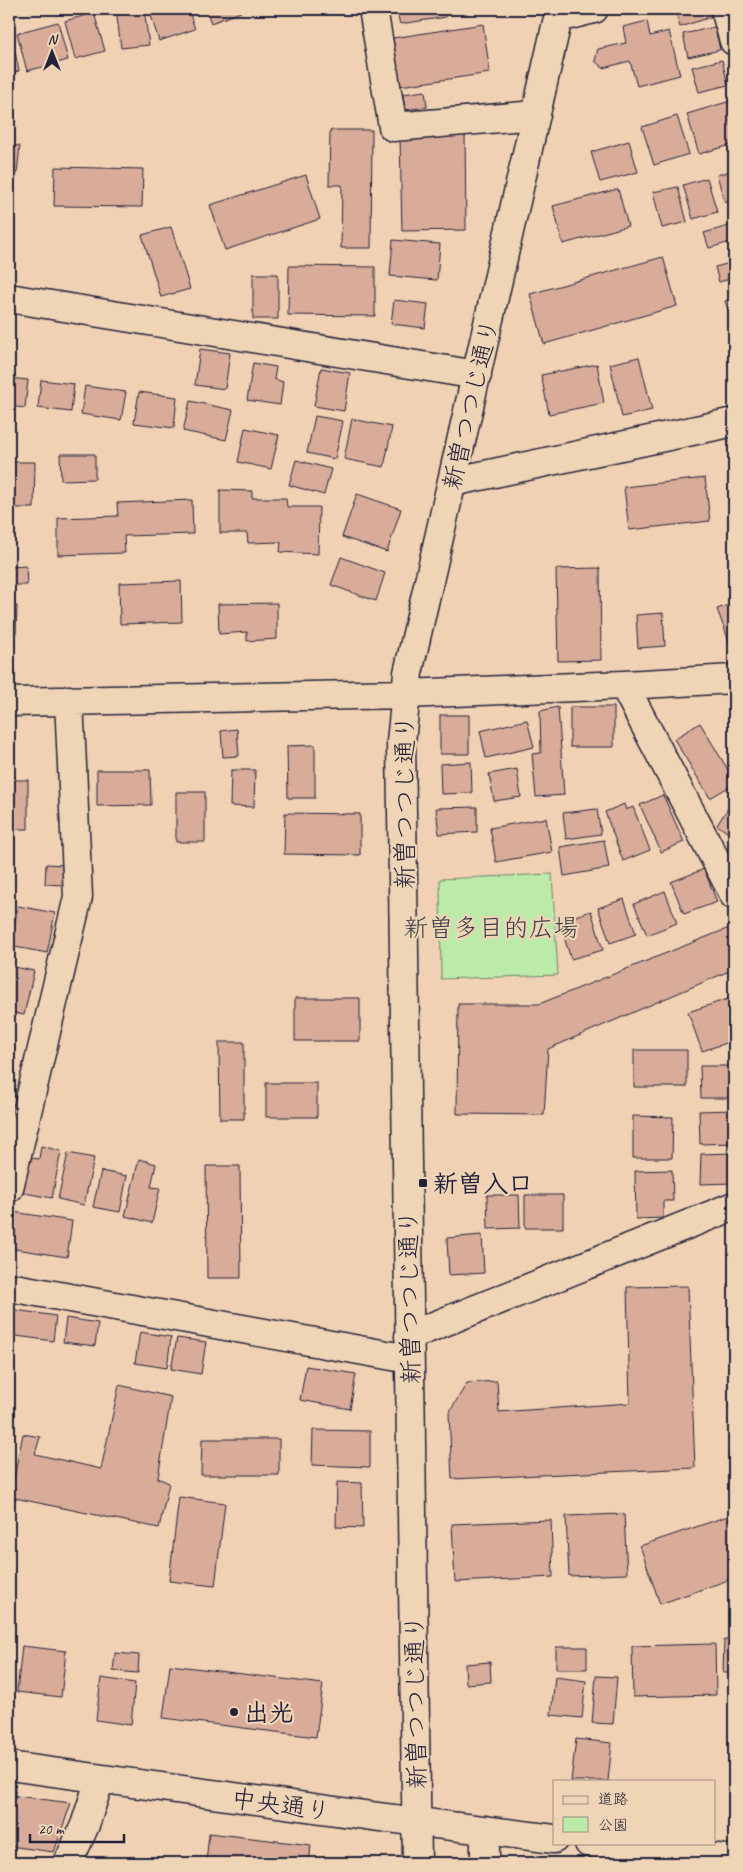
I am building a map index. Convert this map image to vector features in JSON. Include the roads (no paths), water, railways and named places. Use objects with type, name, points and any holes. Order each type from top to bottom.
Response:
[{"type":"street","points":[[373,9],[393,127],[536,115]]},
{"type":"street","points":[[559,14],[594,9]]},
{"type":"street","points":[[725,9],[734,41]]},
{"type":"street","name":"新曽つつじ通り","points":[[417,1863],[401,742],[408,673],[559,14]]},
{"type":"street","points":[[9,298],[476,375]]},
{"type":"street","points":[[452,482],[734,422]]},
{"type":"street","points":[[9,702],[405,694],[624,686],[734,679]]},
{"type":"street","points":[[624,686],[734,896]]},
{"type":"street","points":[[9,1188],[78,897],[69,700]]},
{"type":"street","points":[[9,1287],[409,1348],[734,1206]]},
{"type":"street","name":"中央通り","points":[[9,1766],[100,1780],[553,1839]]},
{"type":"street","points":[[68,1863],[85,1824],[100,1780]]},
{"type":"street","points":[[485,1830],[485,1863]]},
{"type":"street","points":[[598,1844],[734,1860]]},
{"type":"place","name":"新曽入口","points":[[423,1183]]},
{"type":"place","name":"出光","points":[[234,1712]]},
{"type":"park label","name":"新曽多目的広場","points":[[491,927]]}]
